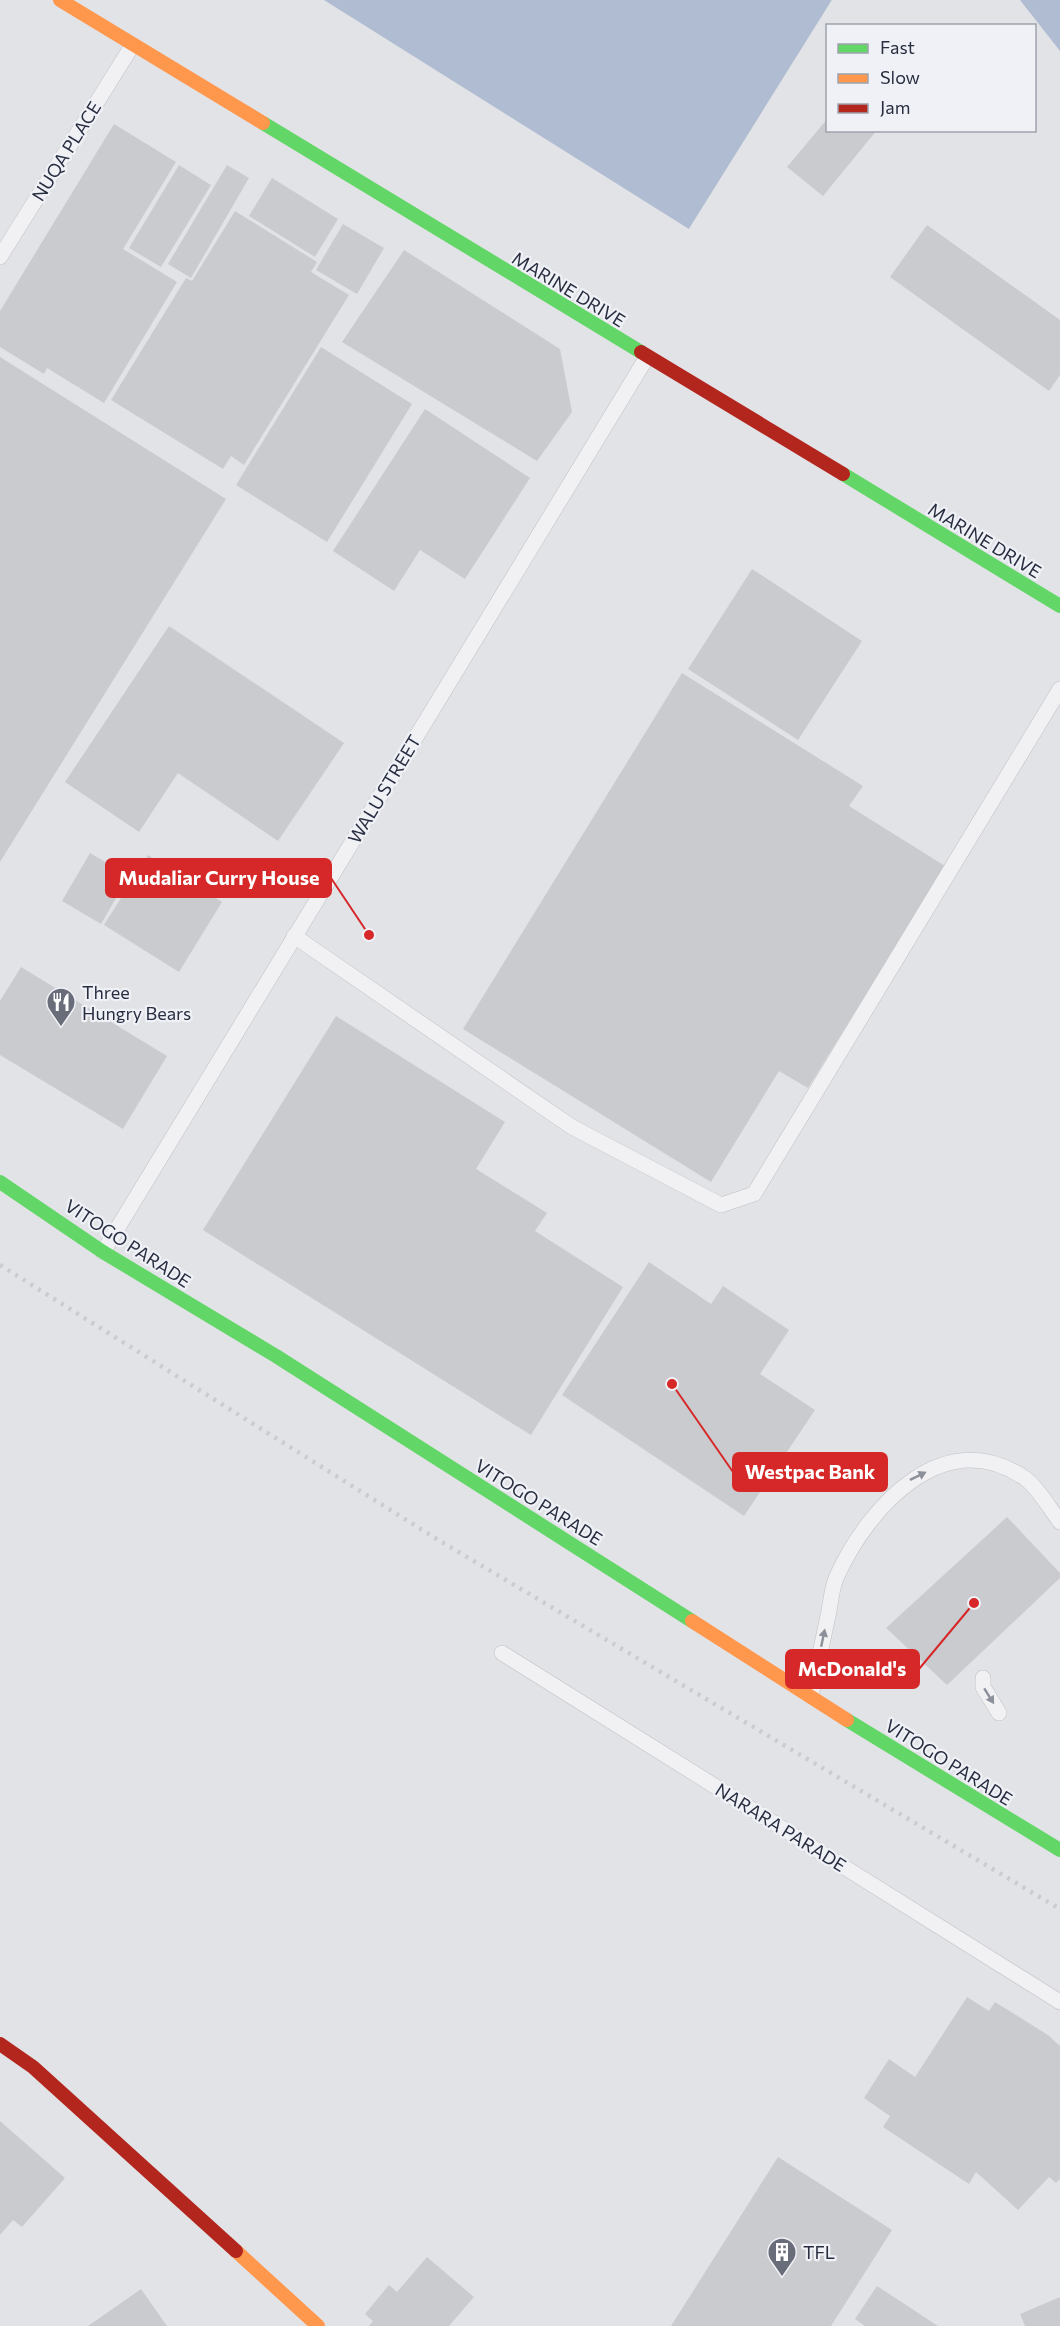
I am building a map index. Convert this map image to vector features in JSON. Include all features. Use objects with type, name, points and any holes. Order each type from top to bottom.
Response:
[{"type":"street","name":"MARINE DRIVE","points":[[60,0],[132,46],[1060,606]]},
{"type":"street","name":"VITOGO PARADE","points":[[0,1182],[103,1252],[286,1362],[924,1769],[1060,1850]]},
{"type":"street","points":[[0,2044],[33,2067],[318,2326]]},
{"type":"lane","name":"NUQA PLACE","points":[[0,257],[132,46]]},
{"type":"lane","name":"WALU STREET","points":[[103,1252],[646,357]]},
{"type":"lane","points":[[294,936],[572,1127],[720,1205],[754,1194],[1060,690]]},
{"type":"lane","points":[[811,1696],[836,1577],[857,1540],[887,1500],[910,1479],[942,1465],[983,1458],[1027,1480],[1060,1522]]},
{"type":"lane","name":"NARARA PARADE","points":[[502,1653],[1060,2002]]},
{"type":"lane","points":[[983,1678],[983,1687],[999,1713]]},
{"type":"water","points":[[324,0],[832,0],[689,229]]},
{"type":"water","points":[[1020,0],[1060,0],[1060,51]]},
{"type":"pier","points":[[832,0],[834,2],[691,230],[689,229]]},
{"type":"building","points":[[826,120],[826,132],[875,132],[823,196],[787,167]]},
{"type":"building","points":[[114,124],[176,162],[123,249],[177,282],[104,403],[47,368],[44,374],[0,347],[0,311]]},
{"type":"building","points":[[179,165],[211,185],[161,267],[129,248]]},
{"type":"building","points":[[227,165],[249,178],[191,278],[168,264]]},
{"type":"building","points":[[272,178],[338,219],[315,257],[249,216]]},
{"type":"building","points":[[235,211],[317,262],[311,272],[349,295],[244,465],[231,456],[223,469],[111,400],[186,278],[192,281]]},
{"type":"building","points":[[343,224],[384,248],[357,294],[316,270]]},
{"type":"building","points":[[927,225],[1060,320],[1060,375],[1049,391],[890,277]]},
{"type":"building","points":[[404,250],[560,349],[572,412],[537,461],[342,342]]},
{"type":"building","points":[[321,347],[412,404],[327,542],[236,485]]},
{"type":"building","points":[[0,357],[226,499],[0,862]]},
{"type":"building","points":[[425,409],[530,478],[465,579],[420,550],[394,591],[333,551]]},
{"type":"building","points":[[752,569],[862,641],[798,740],[688,669]]},
{"type":"building","points":[[169,626],[344,743],[278,841],[178,773],[139,832],[65,782]]},
{"type":"building","points":[[682,673],[863,786],[849,806],[945,866],[808,1088],[779,1071],[711,1182],[463,1029]]},
{"type":"building","points":[[90,853],[129,876],[101,924],[62,901]]},
{"type":"building","points":[[148,855],[222,902],[179,972],[104,925]]},
{"type":"building","name":"Three Hungry Bears","points":[[21,967],[167,1056],[123,1129],[0,1055],[0,1001]]},
{"type":"building","points":[[336,1016],[505,1122],[476,1169],[547,1213],[535,1231],[623,1287],[531,1435],[203,1230]]},
{"type":"building","points":[[649,1262],[711,1304],[723,1286],[789,1330],[760,1374],[815,1410],[744,1516],[562,1395]]},
{"type":"building","points":[[1007,1517],[1060,1573],[1060,1578],[947,1685],[886,1628]]},
{"type":"building","points":[[967,1997],[989,2011],[995,2002],[1048,2035],[1060,2046],[1060,2179],[1056,2183],[1049,2177],[1018,2210],[976,2172],[969,2184],[883,2127],[890,2116],[864,2098],[889,2059],[915,2077]]},
{"type":"building","points":[[0,2121],[65,2178],[22,2227],[13,2220],[0,2235]]},
{"type":"building","name":"TFL","points":[[778,2157],[892,2230],[831,2326],[671,2326]]},
{"type":"building","points":[[427,2257],[474,2297],[449,2326],[369,2326],[373,2321],[365,2314],[389,2285],[397,2292]]},
{"type":"building","points":[[877,2286],[938,2326],[865,2326],[855,2319]]},
{"type":"building","points":[[141,2289],[167,2326],[88,2326]]},
{"type":"building","points":[[1060,2297],[1060,2326],[1025,2326],[1020,2314]]},
{"type":"railway","points":[[0,1265],[435,1538],[1060,1909]]},
{"type":"traffic: fast","points":[[263,123],[641,352]]},
{"type":"traffic: fast","points":[[843,474],[1060,606]]},
{"type":"traffic: fast","points":[[0,1182],[103,1252],[276,1356],[692,1621]]},
{"type":"traffic: fast","points":[[847,1720],[1060,1850]]},
{"type":"traffic: slow","points":[[60,0],[263,123]]},
{"type":"traffic: slow","points":[[692,1621],[847,1720]]},
{"type":"traffic: slow","points":[[236,2251],[318,2326]]},
{"type":"traffic: jam","points":[[641,352],[843,474]]},
{"type":"traffic: jam","points":[[0,2044],[33,2067],[236,2251]]},
{"type":"place","name":"Mudaliar Curry House","points":[[369,935]]},
{"type":"place","name":"Three Hungry Bears","points":[[61,1028]]},
{"type":"place","name":"Westpac Bank","points":[[672,1384]]},
{"type":"place","name":"McDonald's","points":[[974,1603]]},
{"type":"place","name":"TFL","points":[[782,2278]]}]
